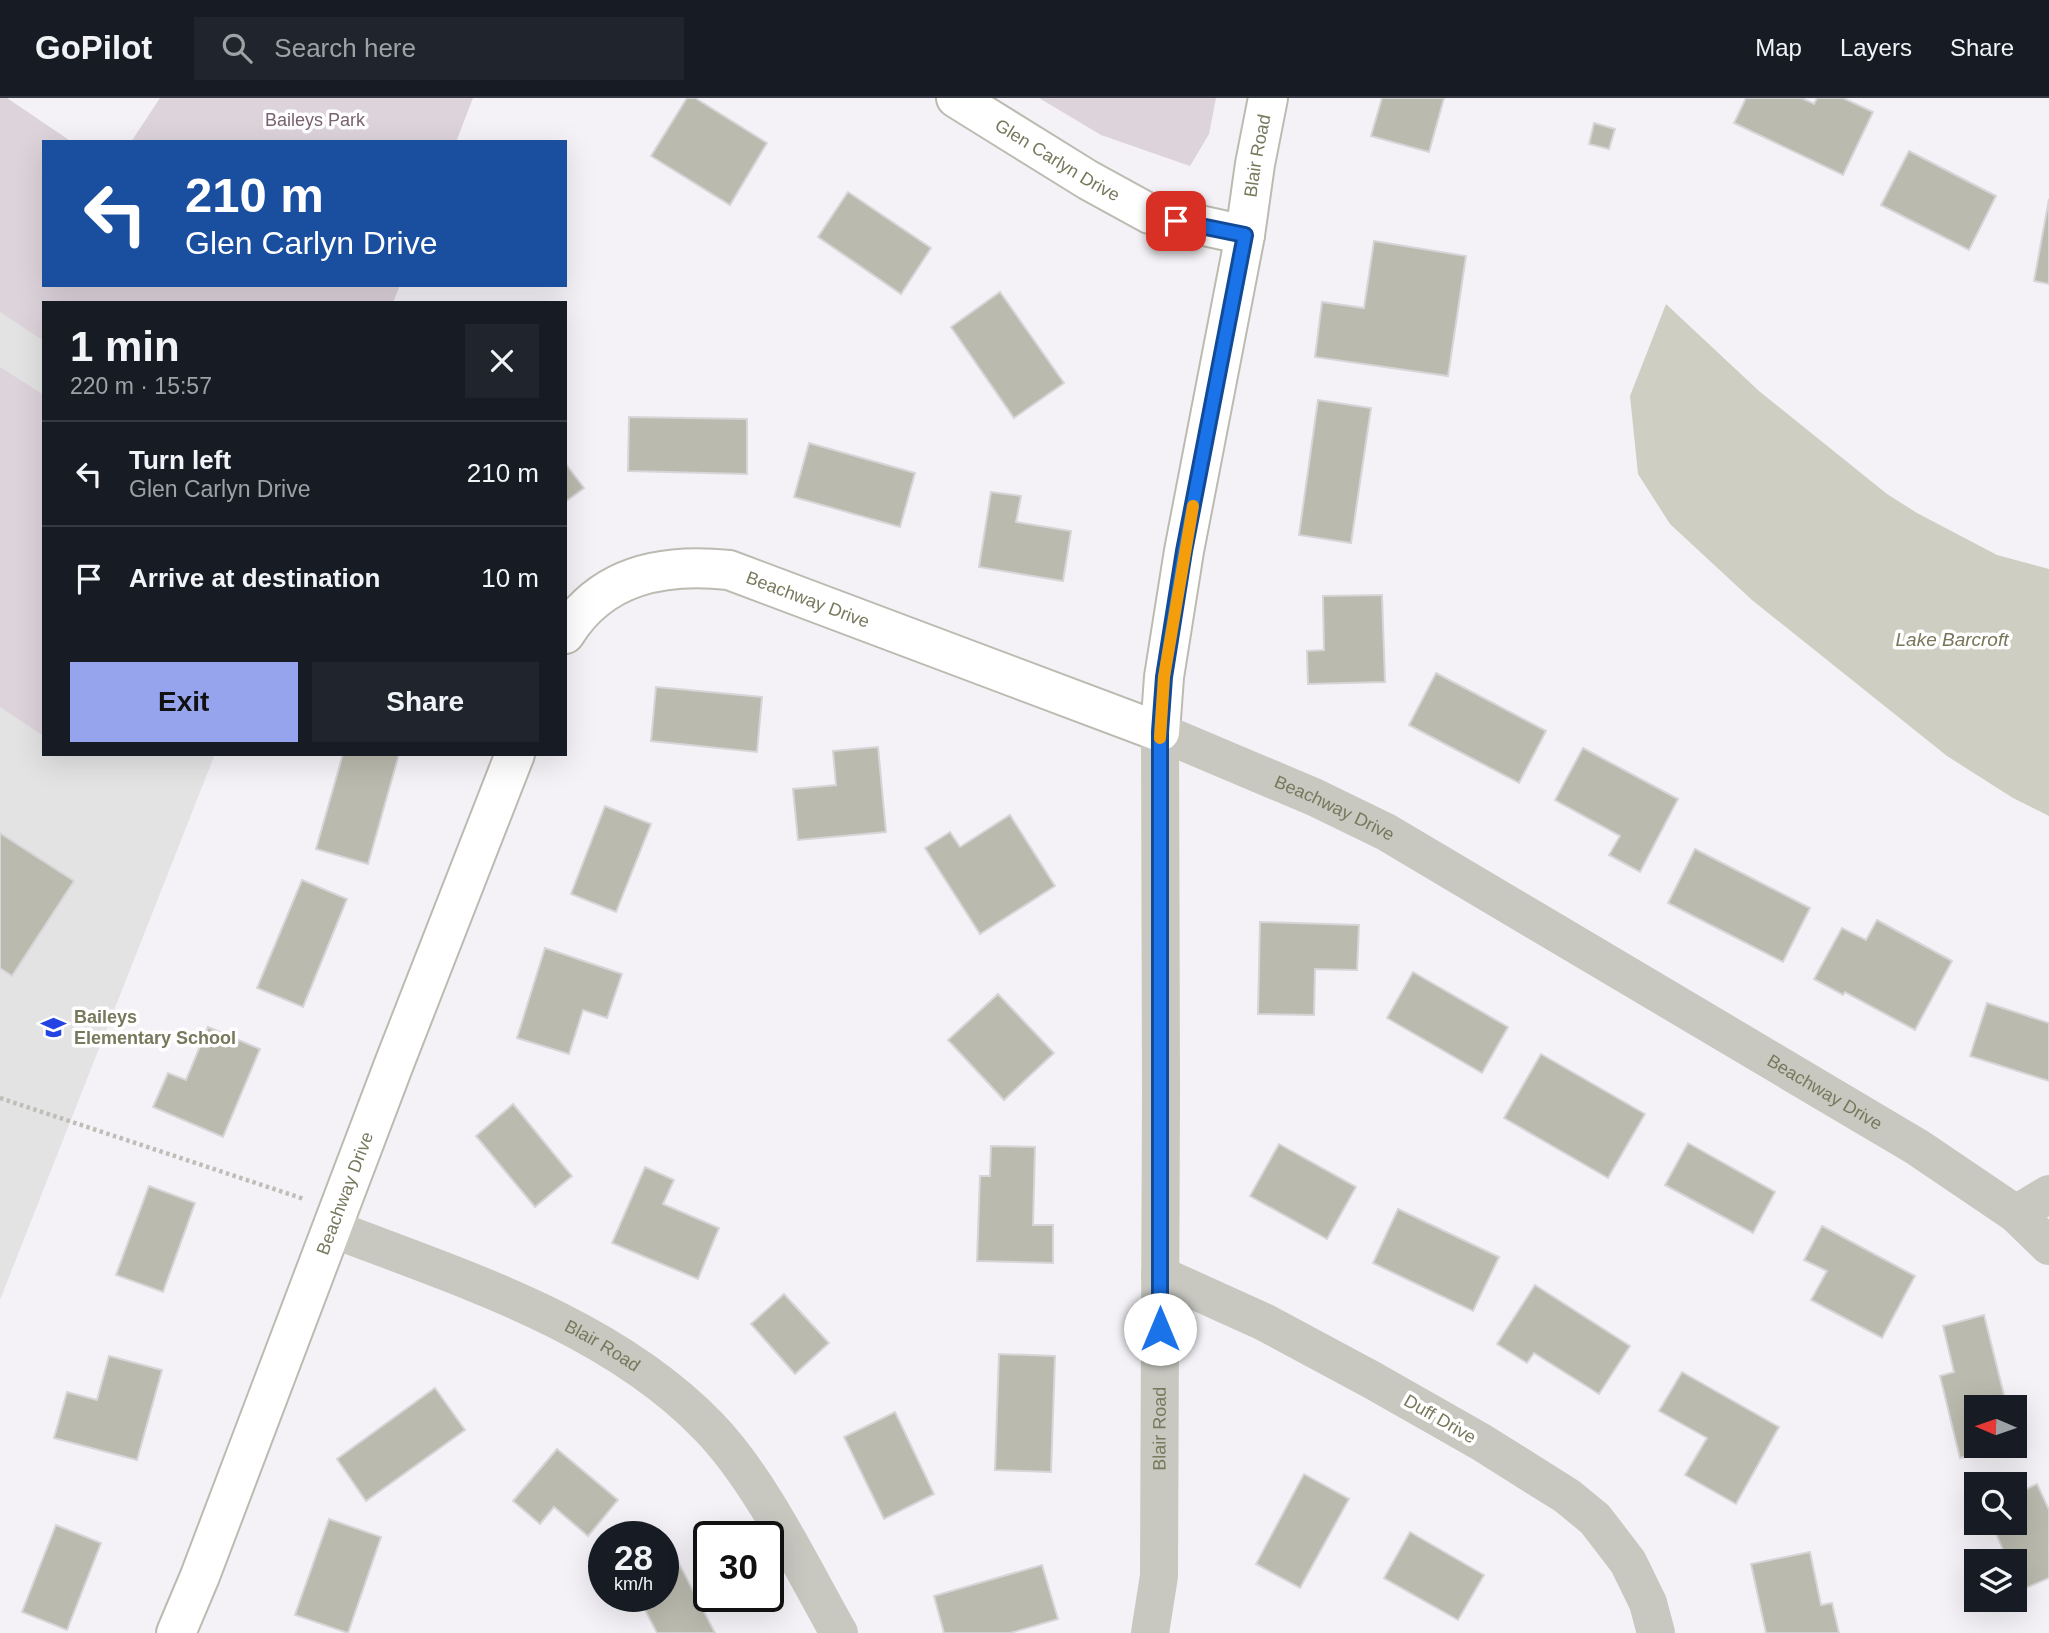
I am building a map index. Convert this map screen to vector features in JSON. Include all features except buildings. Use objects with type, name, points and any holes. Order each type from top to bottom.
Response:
[{"type":"street","name":"Glen Carlyn Drive","points":[[956,98],[1088,180],[1150,214],[1245,235]]},
{"type":"street","name":"Blair Road","points":[[1150,1633],[1159,1576],[1160,732],[1164,677],[1184,551],[1245,235],[1268,98]]},
{"type":"street","name":"Beachway Drive","points":[[567,631],[573,621],[596,599],[626,581],[659,570],[694,566],[729,570],[1160,732],[1314,797],[1386,832],[1615,965],[1917,1147],[2015,1214],[2049,1245]]},
{"type":"street","name":"Beachway Drive","points":[[176,1633],[514,756]]},
{"type":"street","points":[[2015,1214],[2049,1194]]},
{"type":"street","name":"Blair Road","points":[[332,1228],[490,1289],[581,1332],[630,1362],[676,1397],[710,1427],[746,1473],[839,1633]]},
{"type":"street","name":"Duff Drive","points":[[1160,1275],[1264,1322],[1373,1380],[1567,1496],[1595,1519],[1628,1562],[1648,1603],[1657,1633]]},
{"type":"path","points":[[0,1098],[305,1199]]},
{"type":"shaded area","name":"Baileys Elementary School","points":[[0,307],[42,335],[42,756],[214,756],[0,1300]]},
{"type":"green space","points":[[0,98],[7,98],[69,140],[42,140],[42,287],[399,287],[394,301],[42,301],[42,340],[0,312]]},
{"type":"green space","name":"Baileys Park","points":[[160,98],[473,98],[457,140],[132,140]]},
{"type":"green space","points":[[1039,98],[1216,98],[1209,134],[1190,166],[1101,135]]},
{"type":"green space","points":[[0,367],[42,394],[42,735],[0,707]]},
{"type":"water","name":"Lake Barcroft","points":[[1666,304],[1759,391],[1887,494],[1997,555],[2049,569],[2049,816],[2013,798],[1947,756],[1752,600],[1670,524],[1638,474],[1630,396]]},
{"type":"slow traffic","points":[[1160,738],[1164,677],[1193,506]]},
{"type":"place","name":"Baileys Elementary School","points":[[54,1027]]},
{"type":"route","points":[[1160,1329],[1160,732],[1164,677],[1184,551],[1245,235],[1176,221]]}]
